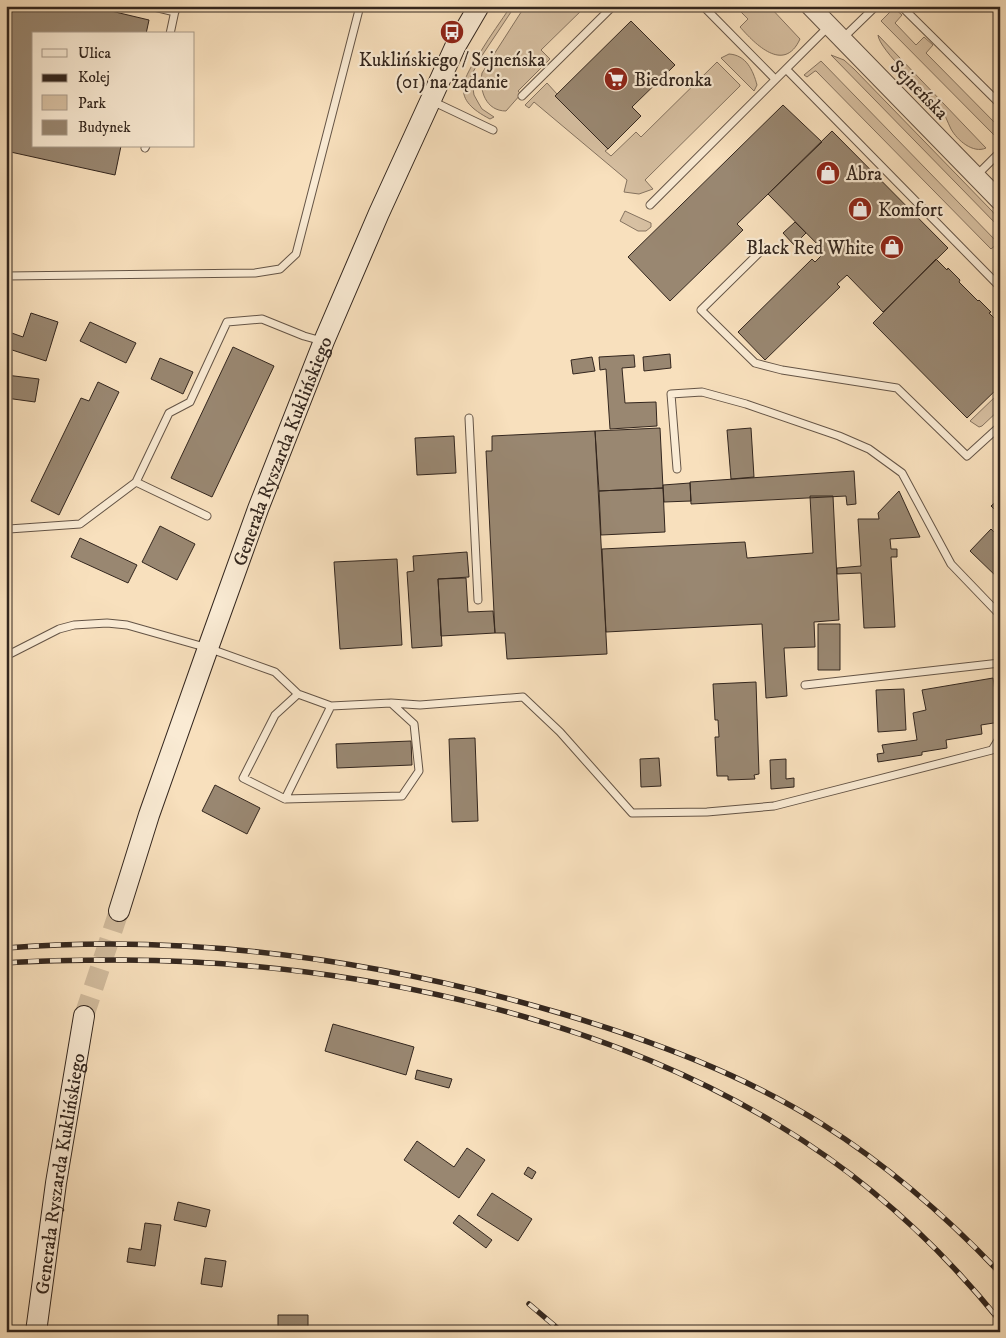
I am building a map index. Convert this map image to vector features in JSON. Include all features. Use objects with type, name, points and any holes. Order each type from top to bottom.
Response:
[{"type":"main road","name":"Generała Ryszarda Kuklińskiego","points":[[119,911],[149,815],[208,648],[258,509],[324,341],[379,213],[455,47],[479,6]]},
{"type":"main road","name":"Generała Ryszarda Kuklińskiego","points":[[36,1332],[56,1183],[84,1016]]},
{"type":"street","name":"Sejneńska","points":[[810,6],[1000,201]]},
{"type":"lane","points":[[150,6],[175,9],[170,32]]},
{"type":"lane","points":[[6,276],[255,273],[280,269],[296,254],[360,6]]},
{"type":"lane","points":[[522,96],[613,6]]},
{"type":"lane","points":[[704,6],[775,79]]},
{"type":"lane","points":[[842,39],[876,6]]},
{"type":"lane","points":[[902,6],[1000,104]]},
{"type":"lane","points":[[650,205],[829,26]]},
{"type":"lane","points":[[786,69],[1000,287]]},
{"type":"lane","points":[[431,100],[493,130]]},
{"type":"lane","points":[[976,176],[1000,152]]},
{"type":"lane","points":[[764,248],[701,310],[755,363],[782,370],[897,388],[967,456],[1000,426]]},
{"type":"lane","points":[[7,530],[80,524],[136,482],[169,413],[190,402],[227,322],[262,319],[304,336],[324,341]]},
{"type":"lane","points":[[677,469],[670,394],[702,392],[746,404],[839,436],[869,449],[902,473],[951,564],[1000,615]]},
{"type":"lane","points":[[469,418],[478,600]]},
{"type":"lane","points":[[136,482],[207,516]]},
{"type":"lane","points":[[6,656],[59,629],[74,625],[92,623],[127,625],[208,648],[275,672],[298,694],[332,706],[391,703],[420,705],[523,697],[560,732],[632,813],[707,812],[774,806],[992,750],[1000,737]]},
{"type":"lane","points":[[805,685],[1000,663]]},
{"type":"lane","points":[[298,694],[275,715],[243,778],[285,799],[402,796],[420,771],[414,724],[391,703]]},
{"type":"lane","points":[[285,799],[332,706]]},
{"type":"green space","points":[[511,6],[515,6],[481,57],[471,76],[474,95],[482,109],[494,117],[490,119],[469,104],[463,89],[468,72]]},
{"type":"green space","points":[[525,6],[586,6],[541,50],[550,59],[518,91],[521,94],[506,111],[499,110],[493,108],[485,99],[481,80],[482,73]]},
{"type":"green space","points":[[735,6],[769,6],[800,39],[793,49],[786,54],[770,53],[753,41],[740,27],[748,19]]},
{"type":"green space","points":[[894,8],[902,15],[895,23],[916,45],[924,37],[933,45],[926,53],[1000,128],[998,139],[881,21]]},
{"type":"green space","points":[[878,35],[986,148],[971,148],[957,137],[940,107],[886,51]]},
{"type":"green space","points":[[729,54],[740,57],[748,64],[757,85],[754,91],[721,58]]},
{"type":"green space","points":[[831,55],[844,60],[854,69],[992,211],[1000,221],[1000,228]]},
{"type":"green space","points":[[821,61],[998,243],[991,249],[816,71],[807,77],[804,75]]},
{"type":"green space","points":[[717,62],[740,86],[645,180],[653,189],[639,194],[624,192],[627,180],[534,102],[529,108],[525,105],[547,83],[557,94],[556,96],[608,149],[605,151],[611,156],[636,132],[641,137]]},
{"type":"green space","points":[[625,211],[651,223],[651,227],[646,231],[638,231],[620,221]]},
{"type":"green space","points":[[997,395],[1000,398],[1000,409],[982,426],[979,427],[970,421]]},
{"type":"building","points":[[6,6],[90,6],[149,20],[146,32],[32,32],[32,148],[121,148],[115,175],[6,151]]},
{"type":"building","name":"Biedronka","points":[[631,21],[675,65],[632,107],[641,116],[608,149],[555,96]]},
{"type":"building","points":[[783,105],[822,142],[737,224],[743,230],[670,301],[628,257]]},
{"type":"building","points":[[832,131],[948,248],[883,312],[847,275],[837,284],[840,287],[765,360],[738,332],[812,259],[815,262],[825,252],[768,194]]},
{"type":"building","points":[[795,222],[806,233],[794,245],[783,233]]},
{"type":"building","points":[[936,259],[960,280],[959,282],[991,312],[989,313],[1000,324],[1000,386],[967,418],[873,323]]},
{"type":"building","points":[[31,313],[58,322],[46,361],[6,348],[6,331],[23,337]]},
{"type":"building","points":[[90,322],[136,343],[126,363],[80,341]]},
{"type":"building","points":[[233,347],[274,366],[212,497],[171,478]]},
{"type":"building","points":[[670,354],[671,368],[644,371],[643,357]]},
{"type":"building","points":[[634,355],[635,367],[622,368],[625,403],[656,402],[657,426],[610,429],[606,369],[600,370],[599,357]]},
{"type":"building","points":[[592,357],[595,371],[573,374],[571,360]]},
{"type":"building","points":[[160,358],[193,372],[183,394],[151,379]]},
{"type":"building","points":[[6,375],[39,379],[35,402],[6,398]]},
{"type":"building","points":[[98,382],[119,392],[59,515],[31,501],[81,398],[89,401]]},
{"type":"building","points":[[660,428],[663,488],[599,491],[595,431]]},
{"type":"building","points":[[751,428],[754,477],[731,479],[727,430]]},
{"type":"building","points":[[595,431],[607,654],[507,659],[505,633],[495,633],[486,451],[492,451],[492,436]]},
{"type":"building","points":[[454,436],[456,473],[417,475],[415,438]]},
{"type":"building","points":[[854,471],[856,504],[847,505],[846,496],[691,504],[690,482]]},
{"type":"building","points":[[690,483],[691,501],[664,502],[663,485]]},
{"type":"building","points":[[663,488],[665,532],[601,535],[599,491]]},
{"type":"building","points":[[899,491],[920,537],[890,539],[891,549],[897,549],[897,557],[891,557],[895,627],[864,628],[861,573],[837,574],[837,568],[861,566],[858,519],[879,519],[878,513]]},
{"type":"building","points":[[810,496],[833,496],[839,620],[814,622],[815,647],[784,648],[787,696],[766,698],[762,624],[606,632],[602,549],[745,542],[747,558],[813,553]]},
{"type":"building","points":[[1000,498],[1000,515],[991,506]]},
{"type":"building","points":[[160,526],[195,544],[177,580],[142,562]]},
{"type":"building","points":[[991,529],[1000,538],[1000,580],[970,551]]},
{"type":"building","points":[[80,538],[137,565],[128,583],[71,557]]},
{"type":"building","points":[[467,552],[469,577],[438,579],[442,646],[412,648],[407,572],[414,571],[413,556]]},
{"type":"building","points":[[397,559],[402,645],[340,649],[334,562]]},
{"type":"building","points":[[466,578],[468,612],[493,611],[495,633],[441,636],[438,579]]},
{"type":"building","points":[[818,624],[840,624],[840,670],[818,670]]},
{"type":"building","points":[[993,678],[1000,722],[981,725],[982,734],[946,740],[947,748],[922,752],[922,755],[878,762],[877,754],[884,753],[882,745],[917,740],[913,713],[926,710],[922,690]]},
{"type":"building","points":[[756,682],[759,774],[754,775],[755,779],[728,780],[728,776],[717,776],[715,737],[719,737],[718,720],[715,720],[713,684]]},
{"type":"building","points":[[904,689],[906,730],[878,732],[876,690]]},
{"type":"building","points":[[475,738],[478,821],[452,822],[449,739]]},
{"type":"building","points":[[411,741],[412,765],[337,768],[336,744]]},
{"type":"building","points":[[659,758],[661,786],[641,787],[640,759]]},
{"type":"building","points":[[786,759],[786,779],[794,778],[794,787],[771,789],[770,760]]},
{"type":"building","points":[[215,785],[260,808],[247,834],[202,811]]},
{"type":"building","points":[[333,1024],[414,1047],[406,1075],[325,1051]]},
{"type":"building","points":[[417,1070],[452,1079],[449,1088],[415,1079]]},
{"type":"building","points":[[417,1141],[454,1167],[467,1148],[485,1160],[459,1198],[404,1160]]},
{"type":"building","points":[[528,1167],[536,1172],[532,1179],[524,1174]]},
{"type":"building","points":[[492,1193],[532,1219],[518,1241],[477,1215]]},
{"type":"building","points":[[178,1202],[210,1210],[206,1227],[174,1220]]},
{"type":"building","points":[[459,1215],[492,1240],[486,1248],[453,1223]]},
{"type":"building","points":[[145,1223],[161,1225],[155,1266],[127,1262],[129,1248],[141,1250]]},
{"type":"building","points":[[205,1258],[226,1261],[222,1287],[201,1284]]},
{"type":"building","points":[[278,1315],[308,1315],[308,1332],[278,1332]]},
{"type":"tunnel","points":[[84,1016],[119,911]]},
{"type":"railway","points":[[6,948],[76,944],[147,945],[217,948],[288,956],[427,979],[495,995],[597,1024],[663,1047],[729,1074],[792,1106],[822,1124],[870,1157],[916,1193],[1000,1273]]},
{"type":"railway","points":[[6,963],[122,960],[205,963],[290,970],[376,983],[461,1000],[545,1023],[627,1051],[705,1085],[778,1125],[840,1166],[898,1213],[925,1239],[951,1265],[1000,1321]]},
{"type":"railway","points":[[529,1304],[562,1332]]},
{"type":"place","name":"Kuklińskiego / Sejneńska (01) na żądanie","points":[[452,32]]},
{"type":"place","name":"Biedronka","points":[[616,79]]},
{"type":"place","name":"Abra","points":[[828,173]]},
{"type":"place","name":"Komfort","points":[[860,209]]},
{"type":"place","name":"Black Red White","points":[[892,247]]}]
